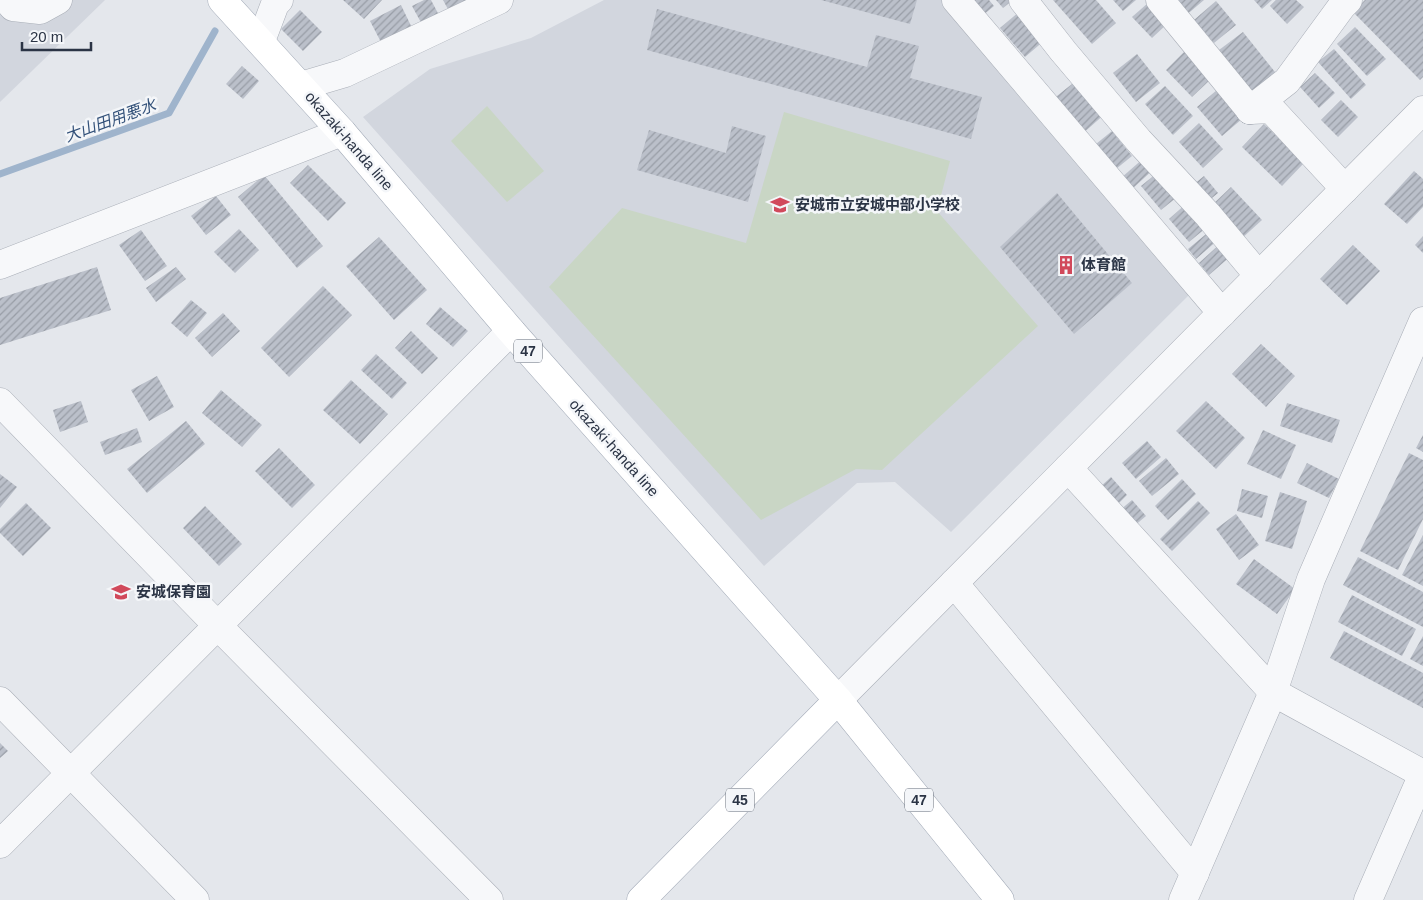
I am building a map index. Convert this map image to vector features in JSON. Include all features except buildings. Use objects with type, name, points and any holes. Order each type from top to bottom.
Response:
[{"type":"main road","name":"okazaki-handa line","points":[[225,1],[342,132],[510,332],[838,700],[1000,900]]},
{"type":"main road","name":"45","points":[[642,900],[838,700]]},
{"type":"street","points":[[7,0],[14,7],[40,10],[58,0]]},
{"type":"street","points":[[261,41],[275,4],[279,0]]},
{"type":"street","points":[[301,86],[345,73],[499,0]]},
{"type":"street","points":[[956,0],[1222,313]]},
{"type":"street","points":[[1023,0],[1063,51],[1139,141],[1208,215],[1258,276]]},
{"type":"street","points":[[1160,0],[1250,110]]},
{"type":"street","points":[[1250,110],[1287,81],[1348,0]]},
{"type":"street","points":[[1250,110],[1271,109],[1345,189]]},
{"type":"street","points":[[838,700],[1423,110]]},
{"type":"street","points":[[0,265],[342,132]]},
{"type":"street","points":[[1183,900],[1273,692],[1312,579],[1423,321]]},
{"type":"street","points":[[0,844],[510,332]]},
{"type":"street","points":[[0,402],[489,900]]},
{"type":"street","points":[[1068,468],[1273,692],[1423,774],[1368,900]]},
{"type":"street","points":[[954,583],[1195,873]]},
{"type":"street","points":[[0,701],[195,900]]},
{"type":"shaded area","points":[[0,0],[105,0],[0,102]]},
{"type":"shaded area","name":"安城市立安城中部小学校","points":[[604,0],[947,0],[1191,293],[951,532],[895,482],[857,483],[764,566],[363,117],[430,69],[531,38]]},
{"type":"green space","points":[[487,106],[544,171],[507,202],[451,141]]},
{"type":"green space","points":[[784,112],[950,161],[937,211],[1038,326],[882,470],[856,469],[761,520],[549,287],[622,208],[746,243]]},
{"type":"waterway","name":"大山田用悪水","points":[[0,174],[169,113],[215,31]]},
{"type":"place","name":"安城市立安城中部小学校","points":[[780,205]]},
{"type":"place","name":"体育館","points":[[1066,265]]},
{"type":"place","name":"安城保育園","points":[[121,592]]}]
